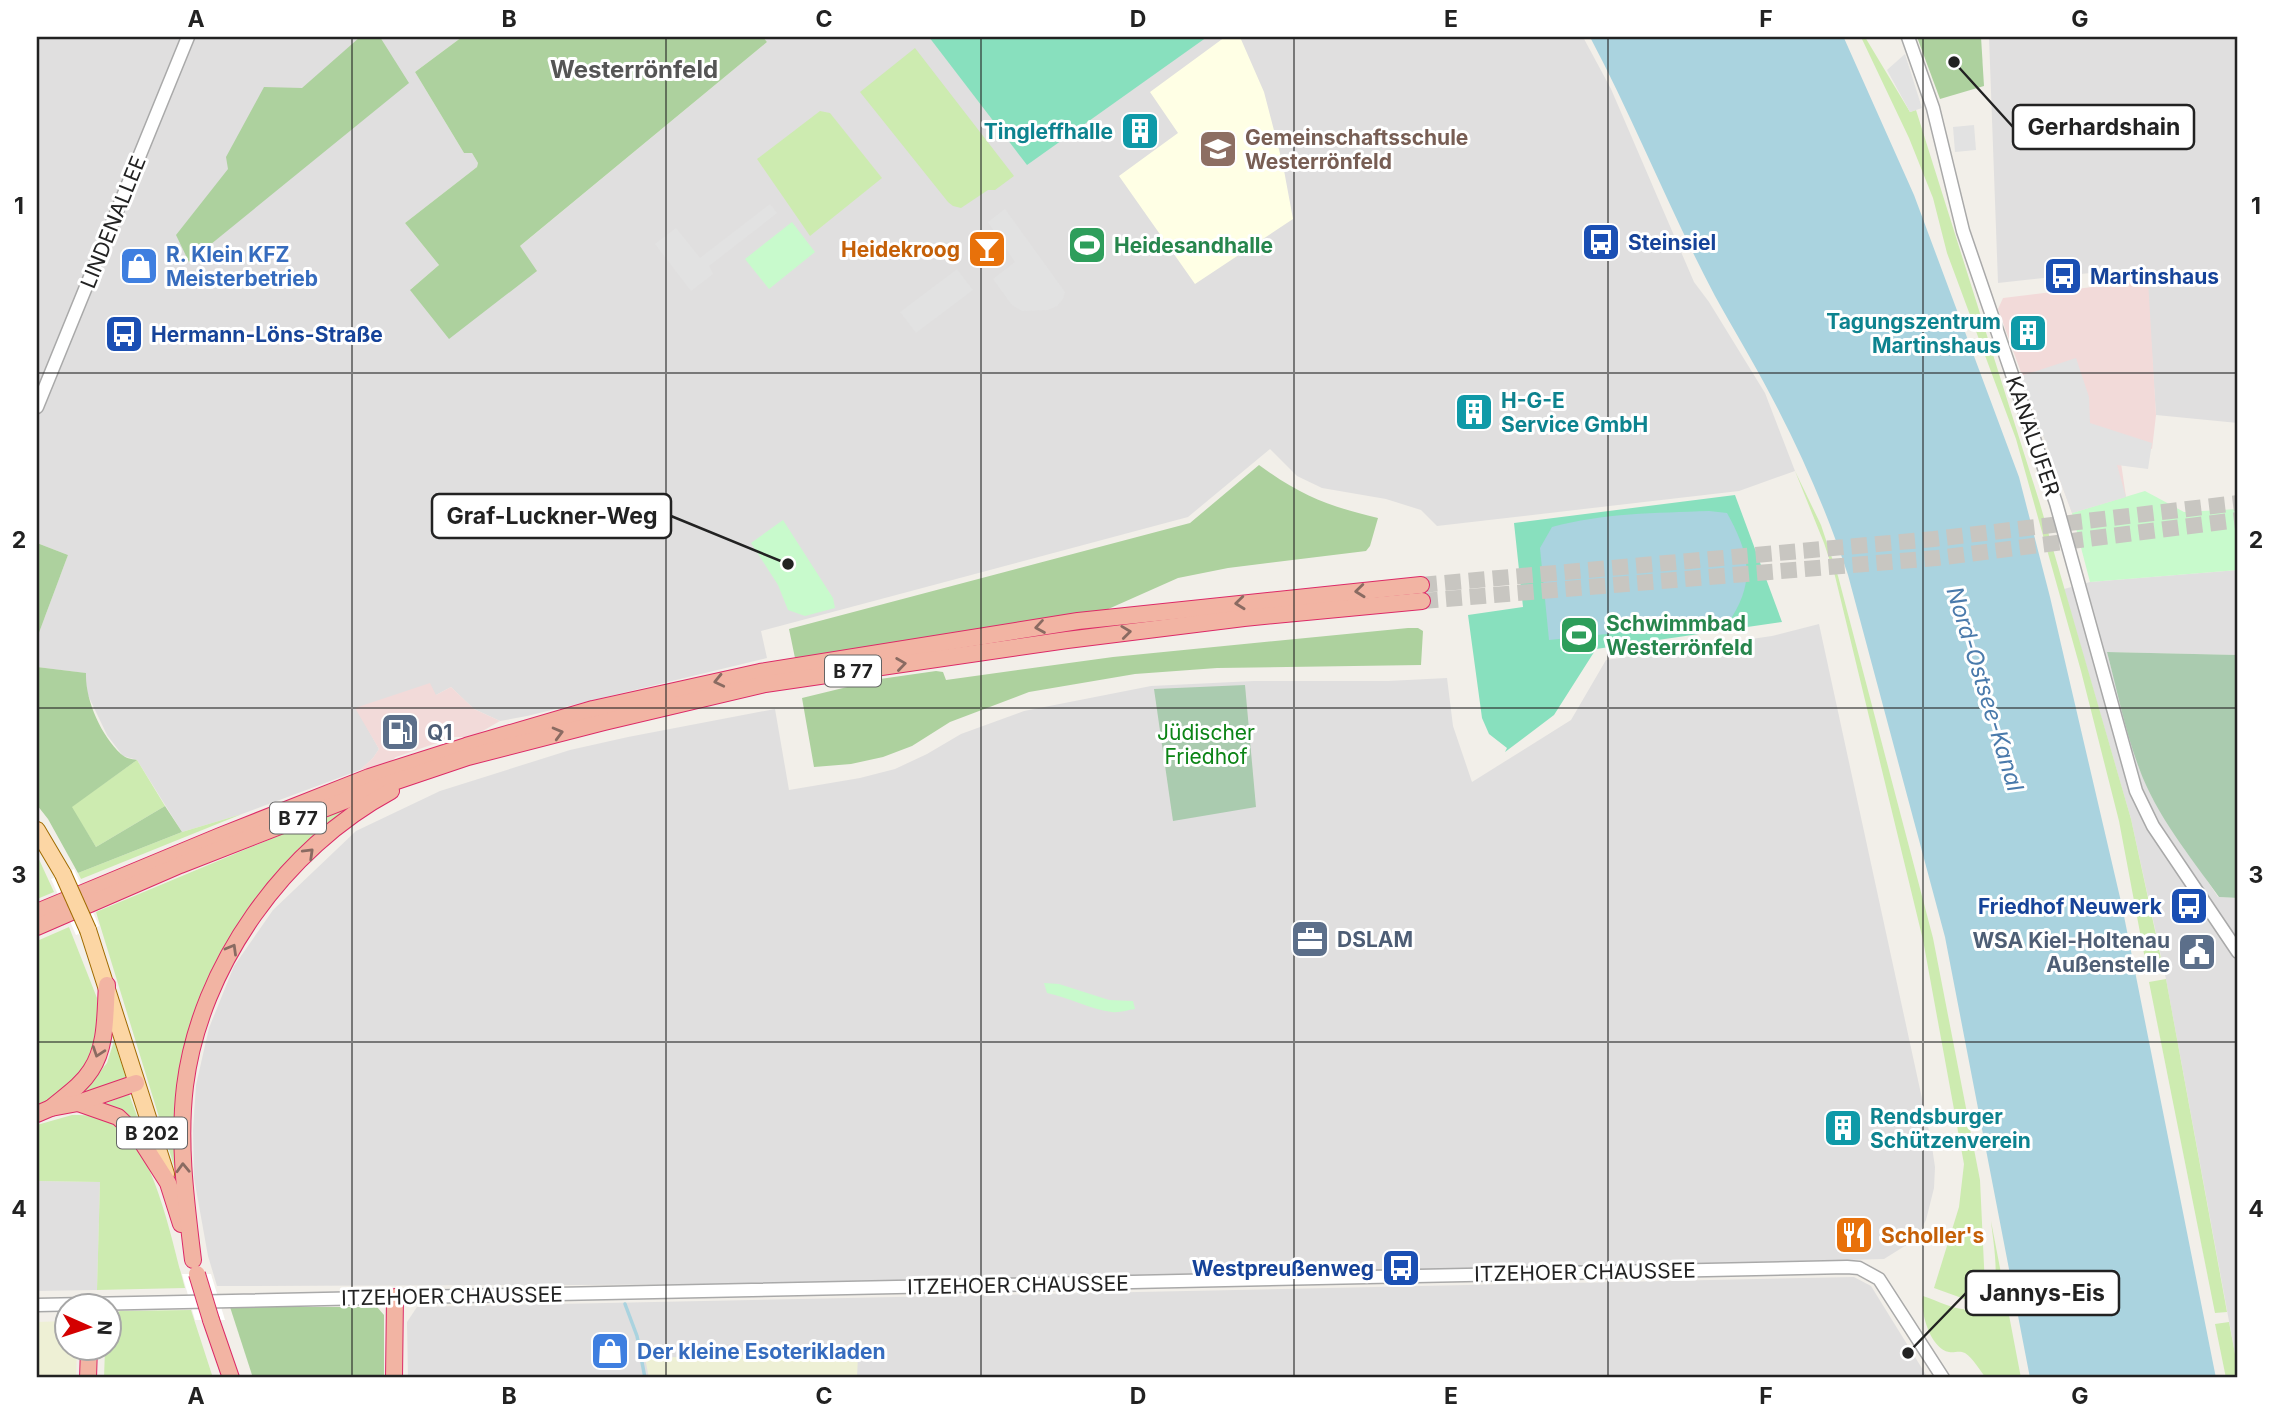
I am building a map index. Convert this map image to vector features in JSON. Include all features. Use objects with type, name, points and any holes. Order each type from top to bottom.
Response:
[{"type":"highway","name":"B 77","points":[[37,912],[369,778],[593,709],[760,672],[1078,621],[1421,593],[765,684],[604,722],[468,757],[385,785],[192,860],[37,927]]},
{"type":"highway","points":[[195,1267],[183,1178],[185,1085],[198,1025],[225,962],[262,903],[302,859],[335,829],[389,792],[442,773],[468,757]]},
{"type":"highway","points":[[44,1111],[82,1081],[91,1070],[103,1038],[107,985]]},
{"type":"highway","points":[[44,1111],[78,1103],[136,1083]]},
{"type":"highway","points":[[78,1103],[106,1112],[128,1125],[169,1183]]},
{"type":"highway","name":"B 202","points":[[169,1183],[231,1378]]},
{"type":"highway","points":[[394,1378],[395,1297]]},
{"type":"main road","name":"B 202","points":[[37,830],[62,874],[88,930],[169,1183]]},
{"type":"street","name":"LINDENALLEE","points":[[37,407],[187,37]]},
{"type":"street","name":"KANALUFER","points":[[1908,37],[1933,108],[1963,231],[2056,503],[2131,775],[2153,826],[2238,952]]},
{"type":"street","name":"ITZEHOER CHAUSSEE","points":[[122,1304],[1847,1267],[1859,1268],[1879,1279],[1943,1378]]},
{"type":"shaded area","points":[[37,37],[462,37],[415,72],[464,153],[472,153],[478,163],[477,167],[405,223],[439,265],[411,289],[536,271],[519,247],[767,42],[763,37],[1583,37],[1611,89],[1694,282],[1765,393],[1795,471],[1739,491],[1437,526],[1421,510],[1386,499],[1322,488],[1297,476],[1270,449],[1188,517],[761,631],[767,658],[500,721],[474,709],[451,687],[436,695],[356,708],[379,749],[360,770],[242,814],[182,832],[137,760],[123,756],[107,735],[85,689],[85,673],[37,667],[37,638],[68,555],[37,543]]},
{"type":"shaded area","name":"Gemeinschaftsschule Westerrönfeld","points":[[1225,37],[1240,37],[1264,92],[1283,165],[1293,219],[1195,284],[1119,176],[1178,133],[1150,92]]},
{"type":"shaded area","points":[[1989,37],[2238,37],[2238,423],[2156,415],[2146,267],[1998,283]]},
{"type":"shaded area","points":[[1905,54],[1922,108],[1910,112],[1887,70]]},
{"type":"shaded area","points":[[1974,125],[1976,150],[1955,152],[1953,127]]},
{"type":"shaded area","points":[[770,204],[777,213],[709,266],[713,274],[691,291],[655,244],[676,228],[700,258]]},
{"type":"shaded area","points":[[1005,209],[1065,292],[1057,306],[1048,310],[1022,311],[1012,305],[993,279],[1015,262],[988,222]]},
{"type":"shaded area","points":[[957,269],[973,290],[916,333],[900,312]]},
{"type":"shaded area","name":"Tagungszentrum Martinshaus","points":[[2148,280],[2156,415],[2152,449],[2125,440],[2121,463],[2126,497],[2072,513],[1998,309],[2003,298]]},
{"type":"shaded area","points":[[2076,358],[2089,397],[2090,423],[2152,443],[2148,469],[2117,465],[2126,497],[2072,513],[2021,376]]},
{"type":"shaded area","points":[[2238,570],[2238,655],[2107,652],[2139,768],[2153,799],[2218,897],[2238,898],[2238,1370],[2166,979],[2131,819],[2064,589],[2090,582]]},
{"type":"shaded area","points":[[1819,624],[1935,1167],[1934,1188],[1926,1220],[1916,1239],[1884,1259],[886,1284],[217,1286],[208,1256],[194,1178],[193,1130],[196,1085],[209,1028],[234,966],[273,910],[356,831],[440,791],[570,750],[775,709],[789,790],[895,769],[961,734],[1024,711],[1151,686],[1254,681],[1447,678],[1453,726],[1472,782],[1571,720],[1606,660],[1772,636]]},
{"type":"shaded area","points":[[430,683],[436,695],[451,687],[474,709],[500,721],[472,737],[454,737],[396,757],[389,763],[360,770],[379,749],[355,708]]},
{"type":"shaded area","points":[[37,1181],[100,1182],[97,1290],[37,1291]]},
{"type":"shaded area","points":[[1854,1277],[1871,1286],[1928,1378],[408,1378],[407,1322],[417,1307]]},
{"type":"shaded area","points":[[52,1321],[52,1362],[77,1362],[76,1378],[37,1378],[37,1322]]},
{"type":"shaded area","points":[[858,1355],[857,1378],[649,1378],[645,1358]]},
{"type":"green space","points":[[360,37],[380,37],[409,83],[189,262],[176,235],[228,169],[226,157],[264,87],[302,88]]},
{"type":"green space","points":[[462,37],[763,37],[767,42],[520,246],[537,271],[449,339],[410,290],[439,265],[405,223],[477,167],[478,163],[472,153],[464,153],[415,72]]},
{"type":"green space","points":[[929,37],[1207,37],[1027,165]]},
{"type":"green space","points":[[1861,37],[1865,37],[1910,112],[1916,110],[2040,504],[2131,819],[2164,972],[2148,975],[2119,821],[2081,671],[2016,439],[1947,253],[1933,198],[1909,138]]},
{"type":"green space","points":[[1917,37],[1981,37],[1984,86],[1940,99]]},
{"type":"green space","points":[[915,48],[1014,176],[995,190],[988,190],[961,208],[948,202],[860,92]]},
{"type":"green space","points":[[820,111],[830,113],[882,178],[810,236],[757,159]]},
{"type":"green space","points":[[792,222],[815,252],[769,289],[745,259]]},
{"type":"green space","points":[[1259,465],[1288,485],[1316,499],[1378,518],[1370,546],[1366,551],[1228,568],[1178,578],[1106,610],[795,658],[789,629],[1190,523]]},
{"type":"green space","points":[[1795,471],[1821,525],[1838,576],[1933,938],[1980,1180],[1985,1287],[1979,1296],[1970,1301],[1934,1288],[1959,1207],[1964,1164],[1923,940],[1835,576]]},
{"type":"green space","points":[[2145,491],[2184,512],[2238,509],[2238,570],[2090,582],[2072,513]]},
{"type":"green space","name":"Schwimmbad Westerrönfeld","points":[[1735,495],[1782,622],[1596,649],[1554,715],[1505,752],[1507,748],[1489,734],[1482,718],[1468,615],[1523,607],[1514,523]]},
{"type":"green space","points":[[783,520],[833,598],[835,608],[805,616],[788,610],[778,585],[751,543]]},
{"type":"green space","points":[[37,543],[68,555],[37,638]]},
{"type":"green space","points":[[1408,628],[1423,631],[1421,665],[1217,668],[1135,674],[1029,692],[950,722],[912,746],[883,757],[851,764],[814,767],[802,698],[880,679],[936,671],[943,672],[946,680],[1113,657]]},
{"type":"green space","points":[[2107,652],[2238,655],[2238,898],[2219,897],[2174,835],[2155,802],[2134,754]]},
{"type":"green space","points":[[37,667],[86,673],[91,705],[101,727],[121,754],[137,760],[72,807],[96,847],[165,806],[182,832],[78,873],[48,819],[37,805]]},
{"type":"green space","name":"Jüdischer Friedhof","points":[[1245,685],[1256,807],[1173,821],[1154,689]]},
{"type":"green space","points":[[137,760],[165,806],[96,847],[71,807]]},
{"type":"green space","points":[[371,797],[319,837],[201,1001],[178,1179],[96,912]]},
{"type":"green space","points":[[242,814],[81,879],[78,873],[182,832]]},
{"type":"green space","points":[[37,855],[54,892],[37,899]]},
{"type":"green space","points":[[69,927],[97,998],[99,1016],[92,1059],[67,1091],[37,1108],[37,941]]},
{"type":"green space","points":[[2166,979],[2227,1312],[2215,1313],[2149,982]]},
{"type":"green space","points":[[1044,983],[1059,984],[1109,1000],[1133,1001],[1135,1009],[1115,1012],[1096,1009],[1047,993]]},
{"type":"green space","points":[[114,1041],[126,1078],[123,1084],[83,1093],[107,1063]]},
{"type":"green space","points":[[129,1094],[142,1130],[99,1106]]},
{"type":"green space","points":[[72,1115],[107,1120],[131,1138],[161,1200],[185,1288],[97,1290],[100,1182],[37,1181],[37,1125]]},
{"type":"green space","points":[[1991,1221],[2021,1378],[1986,1378],[1965,1353],[1942,1349],[1932,1337],[1923,1311],[1923,1296],[1965,1310],[1983,1308],[1990,1300],[1996,1275]]},
{"type":"green space","points":[[230,1307],[377,1307],[384,1315],[384,1378],[253,1378]]},
{"type":"green space","points":[[191,1310],[213,1378],[104,1378],[105,1362],[122,1362],[122,1311]]},
{"type":"green space","points":[[2229,1322],[2238,1378],[2226,1378],[2215,1324]]},
{"type":"water","name":"Nord-Ostsee-Kanal","points":[[1590,37],[1844,38],[1914,195],[2019,477],[2050,597],[2122,906],[2216,1378],[2030,1378],[1945,937],[1848,575],[1822,505],[1792,438],[1715,296]]},
{"type":"water","points":[[1709,511],[1727,513],[1744,553],[1747,577],[1740,603],[1732,617],[1654,629],[1549,640],[1540,548],[1552,527],[1610,516]]},
{"type":"pier","points":[[74,869],[99,926],[76,935],[51,879]]},
{"type":"pier","points":[[182,1274],[211,1274],[225,1320],[195,1320]]},
{"type":"waterway","points":[[625,1304],[637,1336],[645,1378]]},
{"type":"tunnel","points":[[1421,585],[1934,539],[2238,503]]},
{"type":"tunnel","points":[[1422,601],[1937,558],[2238,520]]},
{"type":"place","name":"Gerhardshain","points":[[1954,62]]},
{"type":"place","name":"Tingleffhalle","points":[[1140,131]]},
{"type":"place","name":"Gemeinschaftsschule Westerrönfeld","points":[[1218,149]]},
{"type":"place","name":"Steinsiel","points":[[1601,242]]},
{"type":"place","name":"Heidesandhalle","points":[[1087,245]]},
{"type":"place","name":"Heidekroog","points":[[987,249]]},
{"type":"place","name":"R. Klein KFZ Meisterbetrieb","points":[[139,266]]},
{"type":"place","name":"Martinshaus","points":[[2063,276]]},
{"type":"place","name":"Tagungszentrum Martinshaus","points":[[2028,333]]},
{"type":"place","name":"Hermann-Löns-Straße","points":[[124,334]]},
{"type":"place","name":"H-G-E Service GmbH","points":[[1474,412]]},
{"type":"place","name":"Graf-Luckner-Weg","points":[[788,564]]},
{"type":"place","name":"Schwimmbad Westerrönfeld","points":[[1579,635]]},
{"type":"place","name":"Q1","points":[[400,732]]},
{"type":"place","name":"Friedhof Neuwerk","points":[[2189,906]]},
{"type":"place","name":"DSLAM","points":[[1310,939]]},
{"type":"place","name":"WSA Kiel-Holtenau Außenstelle","points":[[2197,952]]},
{"type":"place","name":"Rendsburger Schützenverein","points":[[1843,1128]]},
{"type":"place","name":"Scholler's","points":[[1854,1235]]},
{"type":"place","name":"Westpreußenweg","points":[[1401,1268]]},
{"type":"place","name":"Der kleine Esoterikladen","points":[[610,1351]]},
{"type":"place","name":"Jannys-Eis","points":[[1908,1353]]},
{"type":"district","name":"Westerrönfeld","points":[[634,69]]}]
